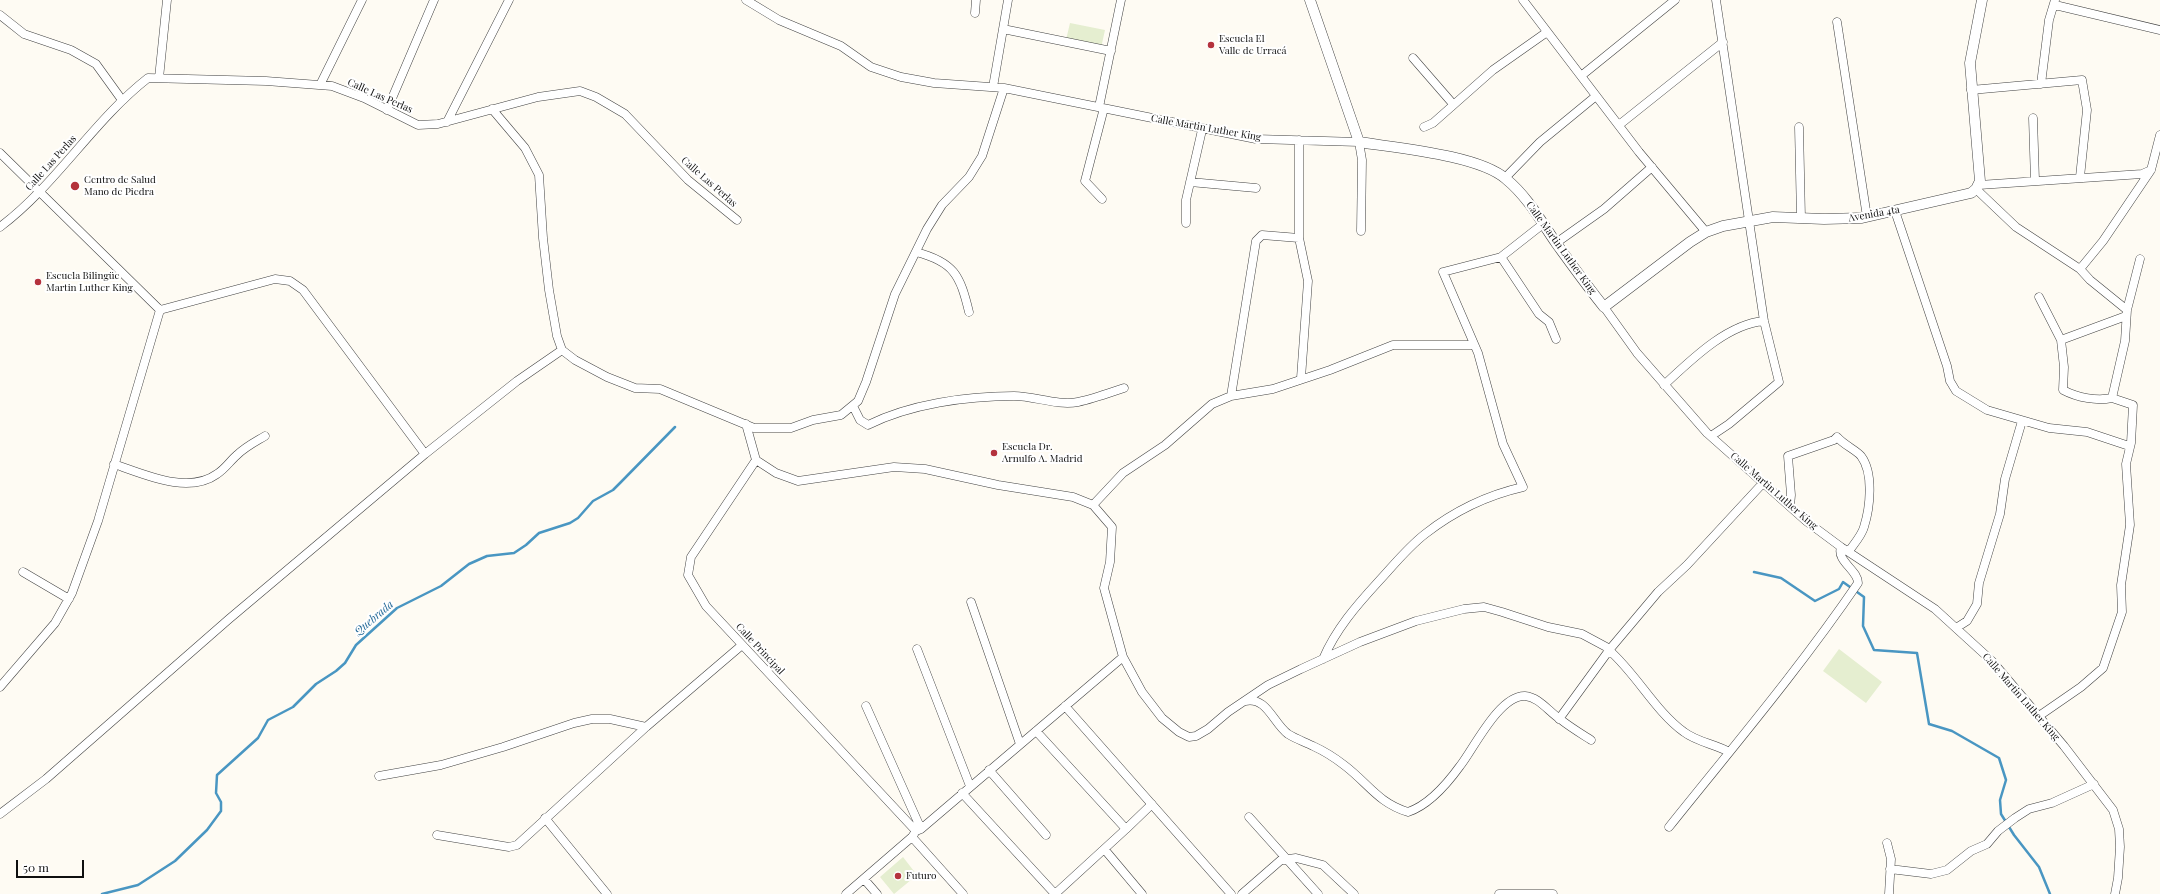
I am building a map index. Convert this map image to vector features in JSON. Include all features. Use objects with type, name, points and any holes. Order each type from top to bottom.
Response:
[{"type":"street","points":[[159,78],[167,0]]},
{"type":"street","points":[[320,85],[362,0]]},
{"type":"street","points":[[387,110],[434,0]]},
{"type":"street","points":[[446,122],[509,0]]},
{"type":"street","name":"Calle Martin Luther King","points":[[746,0],[779,20],[841,46],[872,66],[901,77],[934,83],[1004,88],[1202,130],[1256,139],[1359,142],[1448,156],[1487,168],[1505,178],[1543,224],[1637,353],[1711,436],[1790,506],[1841,547],[1935,609],[1992,661],[2039,716],[2113,810],[2119,829],[2118,878],[2115,894]]},
{"type":"street","points":[[975,13],[976,0]]},
{"type":"street","points":[[993,87],[1008,0]]},
{"type":"street","points":[[1102,199],[1085,180],[1102,108],[1121,0]]},
{"type":"street","points":[[1310,0],[1359,142],[1362,160],[1361,231]]},
{"type":"street","points":[[1523,0],[1652,167],[1706,232]]},
{"type":"street","points":[[1581,76],[1675,0]]},
{"type":"street","points":[[1711,436],[1729,424],[1779,382],[1764,321],[1716,0]]},
{"type":"street","points":[[1982,0],[1970,63],[1977,187],[2016,227],[2080,269],[2127,313]]},
{"type":"street","points":[[2041,84],[2050,20],[2055,3],[2160,30]]},
{"type":"street","points":[[0,15],[24,34],[70,50],[96,64],[122,100]]},
{"type":"street","points":[[1837,22],[1867,217]]},
{"type":"street","points":[[1003,30],[1111,51]]},
{"type":"street","points":[[1424,127],[1433,123],[1493,70],[1547,32]]},
{"type":"street","points":[[1619,125],[1723,42]]},
{"type":"street","points":[[1413,58],[1453,104]]},
{"type":"street","name":"Calle Las Perlas","points":[[0,226],[22,210],[122,100],[148,78],[332,86],[364,98],[418,125],[446,122],[538,97],[580,91],[596,97],[625,114],[688,180],[737,220]]},
{"type":"street","points":[[1971,90],[2082,80],[2087,110],[2080,177]]},
{"type":"street","points":[[492,109],[525,148],[539,175],[542,238],[557,336],[562,350],[575,360],[607,377],[635,388],[660,389],[754,428],[791,428],[814,420],[841,415],[858,401],[866,382],[895,294],[927,229],[942,205],[969,177],[982,156],[1004,88]]},
{"type":"street","points":[[1505,178],[1540,142],[1596,96]]},
{"type":"street","points":[[2034,118],[2035,180]]},
{"type":"street","points":[[1799,127],[1801,218]]},
{"type":"street","points":[[1186,223],[1186,200],[1202,130]]},
{"type":"street","points":[[2080,269],[2103,241],[2151,170],[2160,135]]},
{"type":"street","points":[[1299,140],[1299,238],[1308,280],[1301,378]]},
{"type":"street","points":[[0,153],[38,192],[160,310]]},
{"type":"street","points":[[1556,243],[1604,210],[1652,167]]},
{"type":"street","points":[[1977,187],[2035,180],[2142,174],[2151,170]]},
{"type":"street","points":[[1190,182],[1256,188]]},
{"type":"street","name":"Avenida 4ta","points":[[1604,306],[1651,270],[1706,232],[1749,221],[1773,217],[1843,219],[1867,217],[1971,193],[1977,187]]},
{"type":"street","points":[[1895,211],[1952,386],[1962,396],[1987,410],[2048,428],[2087,432],[2129,446]]},
{"type":"street","points":[[1323,659],[1331,641],[1349,616],[1425,534],[1464,509],[1494,496],[1523,487],[1503,444],[1482,364],[1443,272],[1501,257],[1543,224]]},
{"type":"street","points":[[1231,396],[1256,241],[1262,235],[1299,238]]},
{"type":"street","points":[[916,252],[932,256],[949,265],[957,274],[964,290],[969,312]]},
{"type":"street","points":[[1501,257],[1539,314],[1549,322],[1556,339]]},
{"type":"street","points":[[2112,398],[2125,341],[2127,313],[2140,259]]},
{"type":"street","points":[[160,310],[275,280],[283,279],[297,285],[319,309],[425,454]]},
{"type":"street","points":[[2039,297],[2061,340],[2064,367],[2064,390],[2070,394],[2100,400],[2112,398],[2133,405],[2126,464],[2130,525],[2121,585],[2122,612],[2103,668],[2081,687],[2039,716]]},
{"type":"street","points":[[0,687],[55,623],[69,599],[98,521],[160,310]]},
{"type":"street","points":[[2061,340],[2127,313]]},
{"type":"street","points":[[1664,384],[1698,355],[1733,329],[1752,322],[1764,321]]},
{"type":"street","points":[[1093,505],[1123,473],[1165,445],[1212,404],[1231,396],[1273,389],[1301,378],[1330,370],[1393,345],[1474,344]]},
{"type":"street","points":[[0,814],[46,780],[229,619],[425,454],[517,381],[562,350]]},
{"type":"street","points":[[852,406],[860,420],[868,425],[880,419],[941,402],[1015,396],[1050,401],[1076,402],[1124,388]]},
{"type":"street","points":[[1956,628],[1967,621],[1977,604],[1979,583],[2000,514],[2005,479],[2022,420]]},
{"type":"street","points":[[746,424],[756,460],[776,473],[798,481],[821,479],[894,467],[925,469],[998,486],[1073,497],[1093,505],[1112,527],[1110,562],[1104,588],[1123,657],[1146,697],[1162,718],[1184,735],[1196,736],[1202,733],[1268,684],[1360,642],[1416,621],[1464,609],[1484,607],[1548,628],[1582,634],[1610,650],[1630,670],[1671,721],[1683,731],[1729,752]]},
{"type":"street","points":[[114,464],[159,478],[188,483],[198,483],[218,474],[238,454],[265,436]]},
{"type":"street","points":[[1790,506],[1791,495],[1788,456],[1837,437],[1845,446],[1860,455],[1865,463],[1871,496],[1864,529],[1849,551]]},
{"type":"street","name":"Calle Principal","points":[[756,460],[691,557],[688,575],[706,606],[916,832],[963,894]]},
{"type":"street","points":[[1559,719],[1610,650],[1658,592],[1687,565],[1764,483]]},
{"type":"street","points":[[1669,827],[1826,629],[1858,583],[1856,576],[1847,565],[1841,554],[1841,547]]},
{"type":"street","points":[[23,572],[69,599]]},
{"type":"street","points":[[971,602],[1020,744]]},
{"type":"street","points":[[437,835],[509,847],[517,845],[646,727],[742,645]]},
{"type":"street","points":[[917,649],[970,786]]},
{"type":"street","points":[[846,894],[916,832],[1123,657]]},
{"type":"street","points":[[1245,701],[1253,699],[1260,702],[1286,732],[1328,754],[1344,765],[1375,794],[1394,807],[1408,812],[1424,804],[1461,766],[1484,729],[1510,701],[1524,696],[1538,701],[1559,719],[1590,740]]},
{"type":"street","points":[[866,706],[916,832]]},
{"type":"street","points":[[1065,706],[1231,894]]},
{"type":"street","points":[[379,776],[441,765],[503,747],[574,723],[592,719],[610,719],[646,727]]},
{"type":"street","points":[[1036,731],[1126,828]]},
{"type":"street","points":[[989,770],[1046,836]]},
{"type":"street","points":[[1890,869],[1931,874],[1947,870],[1962,860],[1971,851],[1987,844],[2002,828],[2029,809],[2052,803],[2094,784]]},
{"type":"street","points":[[962,793],[1055,894],[1105,850],[1152,804]]},
{"type":"street","points":[[1249,817],[1318,894]]},
{"type":"street","points":[[545,818],[608,894]]},
{"type":"street","points":[[1887,842],[1891,859],[1889,894]]},
{"type":"street","points":[[1105,850],[1142,894]]},
{"type":"street","points":[[1242,894],[1281,860],[1286,858],[1313,861],[1323,865],[1354,894]]},
{"type":"street","points":[[864,878],[878,894]]},
{"type":"street","points":[[1499,894],[1553,894]]},
{"type":"green space","points":[[1070,23],[1105,30],[1101,48],[1066,40]]},
{"type":"green space","points":[[1839,649],[1882,682],[1866,703],[1823,671]]},
{"type":"green space","name":"Futuro","points":[[903,857],[917,875],[894,894],[880,877]]},
{"type":"waterway","name":"Quebrada","points":[[102,894],[138,885],[175,861],[207,830],[221,811],[221,802],[216,793],[217,775],[258,738],[268,720],[293,707],[316,684],[336,671],[345,663],[356,645],[397,608],[441,586],[469,564],[487,556],[514,553],[526,545],[539,533],[570,523],[578,518],[593,501],[613,490],[675,427]]},
{"type":"waterway","points":[[1754,572],[1781,578],[1815,601],[1839,589],[1843,582],[1864,597],[1863,626],[1874,650],[1917,653],[1929,724],[1952,731],[1999,758],[2006,780],[2000,800],[2001,814],[2014,835],[2039,867],[2050,894]]},
{"type":"place","name":"Escuela El Valle de Urracá","points":[[1211,45]]},
{"type":"place","name":"Centro de Salud Mano de Piedra","points":[[75,186]]},
{"type":"place","name":"Escuela Bilingüe Martin Luther King","points":[[38,282]]},
{"type":"place","name":"Escuela Dr. Arnulfo A. Madrid","points":[[994,453]]},
{"type":"place","name":"Futuro","points":[[898,876]]}]
